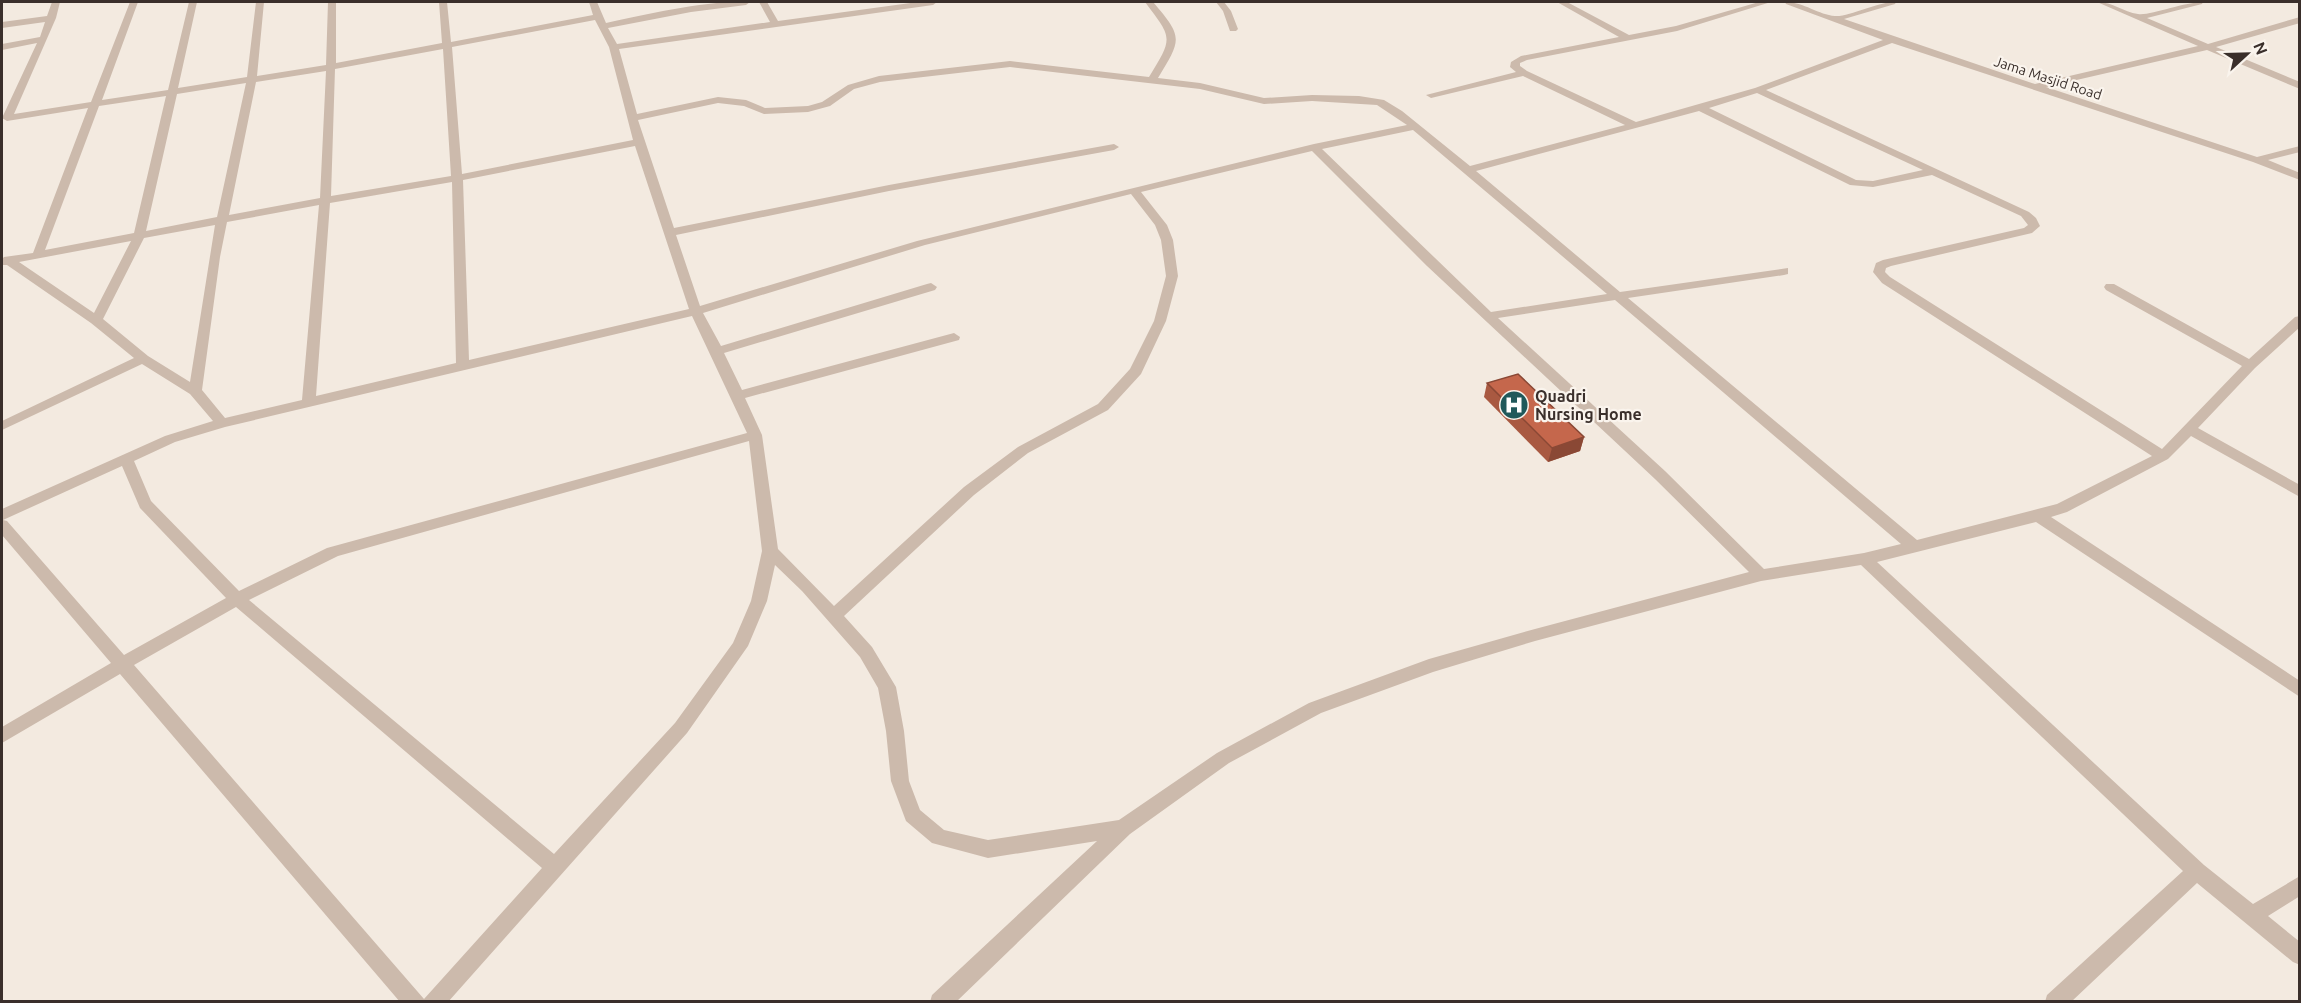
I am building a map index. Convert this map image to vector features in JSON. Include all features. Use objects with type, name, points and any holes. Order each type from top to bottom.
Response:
[{"type":"street","points":[[5,123],[44,39],[56,4],[65,2]]},
{"type":"street","points":[[38,254],[134,2]]},
{"type":"street","points":[[96,320],[139,237],[193,2]]},
{"type":"street","points":[[195,391],[214,257],[251,80],[260,2]]},
{"type":"street","points":[[309,404],[326,200],[332,2]]},
{"type":"street","points":[[443,2],[457,178],[463,367]]},
{"type":"street","points":[[5,123],[95,104],[331,67],[598,15],[689,5],[746,2]]},
{"type":"street","points":[[763,2],[774,22]]},
{"type":"street","points":[[614,47],[774,22],[933,2]]},
{"type":"street","points":[[1149,2],[1172,29],[1173,43],[1153,79]]},
{"type":"street","points":[[1220,2],[1227,11],[1233,28]]},
{"type":"street","points":[[1561,2],[1628,38]]},
{"type":"street","points":[[1633,125],[1524,73],[1515,67],[1516,62],[1524,58],[1677,28],[1767,2]]},
{"type":"street","name":"Jama Masjid Road","points":[[1789,2],[1892,40],[2257,160],[2300,177]]},
{"type":"street","points":[[1836,19],[1892,2]]},
{"type":"street","points":[[2101,2],[2300,86]]},
{"type":"street","points":[[2140,17],[2199,2]]},
{"type":"street","points":[[433,1002],[681,728],[740,646],[759,601],[770,551],[755,435],[696,311],[639,142],[614,47],[598,15]]},
{"type":"street","points":[[2,25],[52,18]]},
{"type":"street","points":[[2034,88],[2206,47],[2300,20]]},
{"type":"street","points":[[2,46],[44,39]]},
{"type":"street","points":[[1468,170],[1758,90],[1892,40]]},
{"type":"street","points":[[632,118],[718,100],[746,103],[764,111],[808,109],[826,104],[851,87],[863,82],[987,65],[1032,66],[1153,79],[1200,86],[1264,101],[1335,98],[1380,102],[1468,170],[1915,547]]},
{"type":"street","points":[[1431,95],[1524,73]]},
{"type":"street","points":[[1758,90],[2025,214],[2032,220],[2034,226],[2028,231],[1887,263],[1880,266],[1879,272],[1886,280],[2163,456]]},
{"type":"street","points":[[2,99],[16,96]]},
{"type":"street","points":[[1699,106],[1854,183],[1873,184],[1931,172]]},
{"type":"street","points":[[2,515],[126,458],[170,440],[222,423],[696,311],[921,243],[1134,190],[1314,147],[1414,127]]},
{"type":"street","points":[[5,261],[326,200],[457,178],[639,142]]},
{"type":"street","points":[[668,233],[889,188],[1114,147]]},
{"type":"street","points":[[1314,147],[1487,316],[1660,475],[1761,575]]},
{"type":"street","points":[[2257,160],[2300,148]]},
{"type":"street","points":[[834,616],[969,492],[1023,450],[1103,407],[1136,370],[1160,321],[1172,276],[1167,240],[1161,225],[1134,190]]},
{"type":"street","points":[[5,261],[96,320],[142,359],[195,391],[222,423]]},
{"type":"street","points":[[1487,316],[1784,271]]},
{"type":"street","points":[[2110,286],[2250,365]]},
{"type":"street","points":[[717,351],[931,287]]},
{"type":"street","points":[[940,1002],[1123,828],[1223,758],[1315,708],[1430,666],[1761,575],[1864,559],[2062,508],[2163,456],[2250,365],[2300,320]]},
{"type":"street","points":[[737,396],[954,337]]},
{"type":"street","points":[[2,426],[142,359]]},
{"type":"street","points":[[2188,428],[2300,492]]},
{"type":"street","points":[[2,736],[237,599],[285,573],[333,552],[755,435]]},
{"type":"street","points":[[126,458],[145,504],[237,599],[554,866]]},
{"type":"street","points":[[2038,516],[2300,690]]},
{"type":"street","points":[[2,525],[414,1002]]},
{"type":"street","points":[[770,551],[808,587],[866,652],[887,687],[895,731],[900,781],[913,814],[939,837],[988,849],[1123,828]]},
{"type":"street","points":[[1864,559],[2197,871],[2300,955]]},
{"type":"street","points":[[2055,1002],[2197,871]]},
{"type":"street","points":[[2252,916],[2300,885]]},
{"type":"building","points":[[1518,374],[1584,437],[1552,448],[1487,383]]},
{"type":"place","name":"Quadri Nursing Home","points":[[1514,405]]}]
